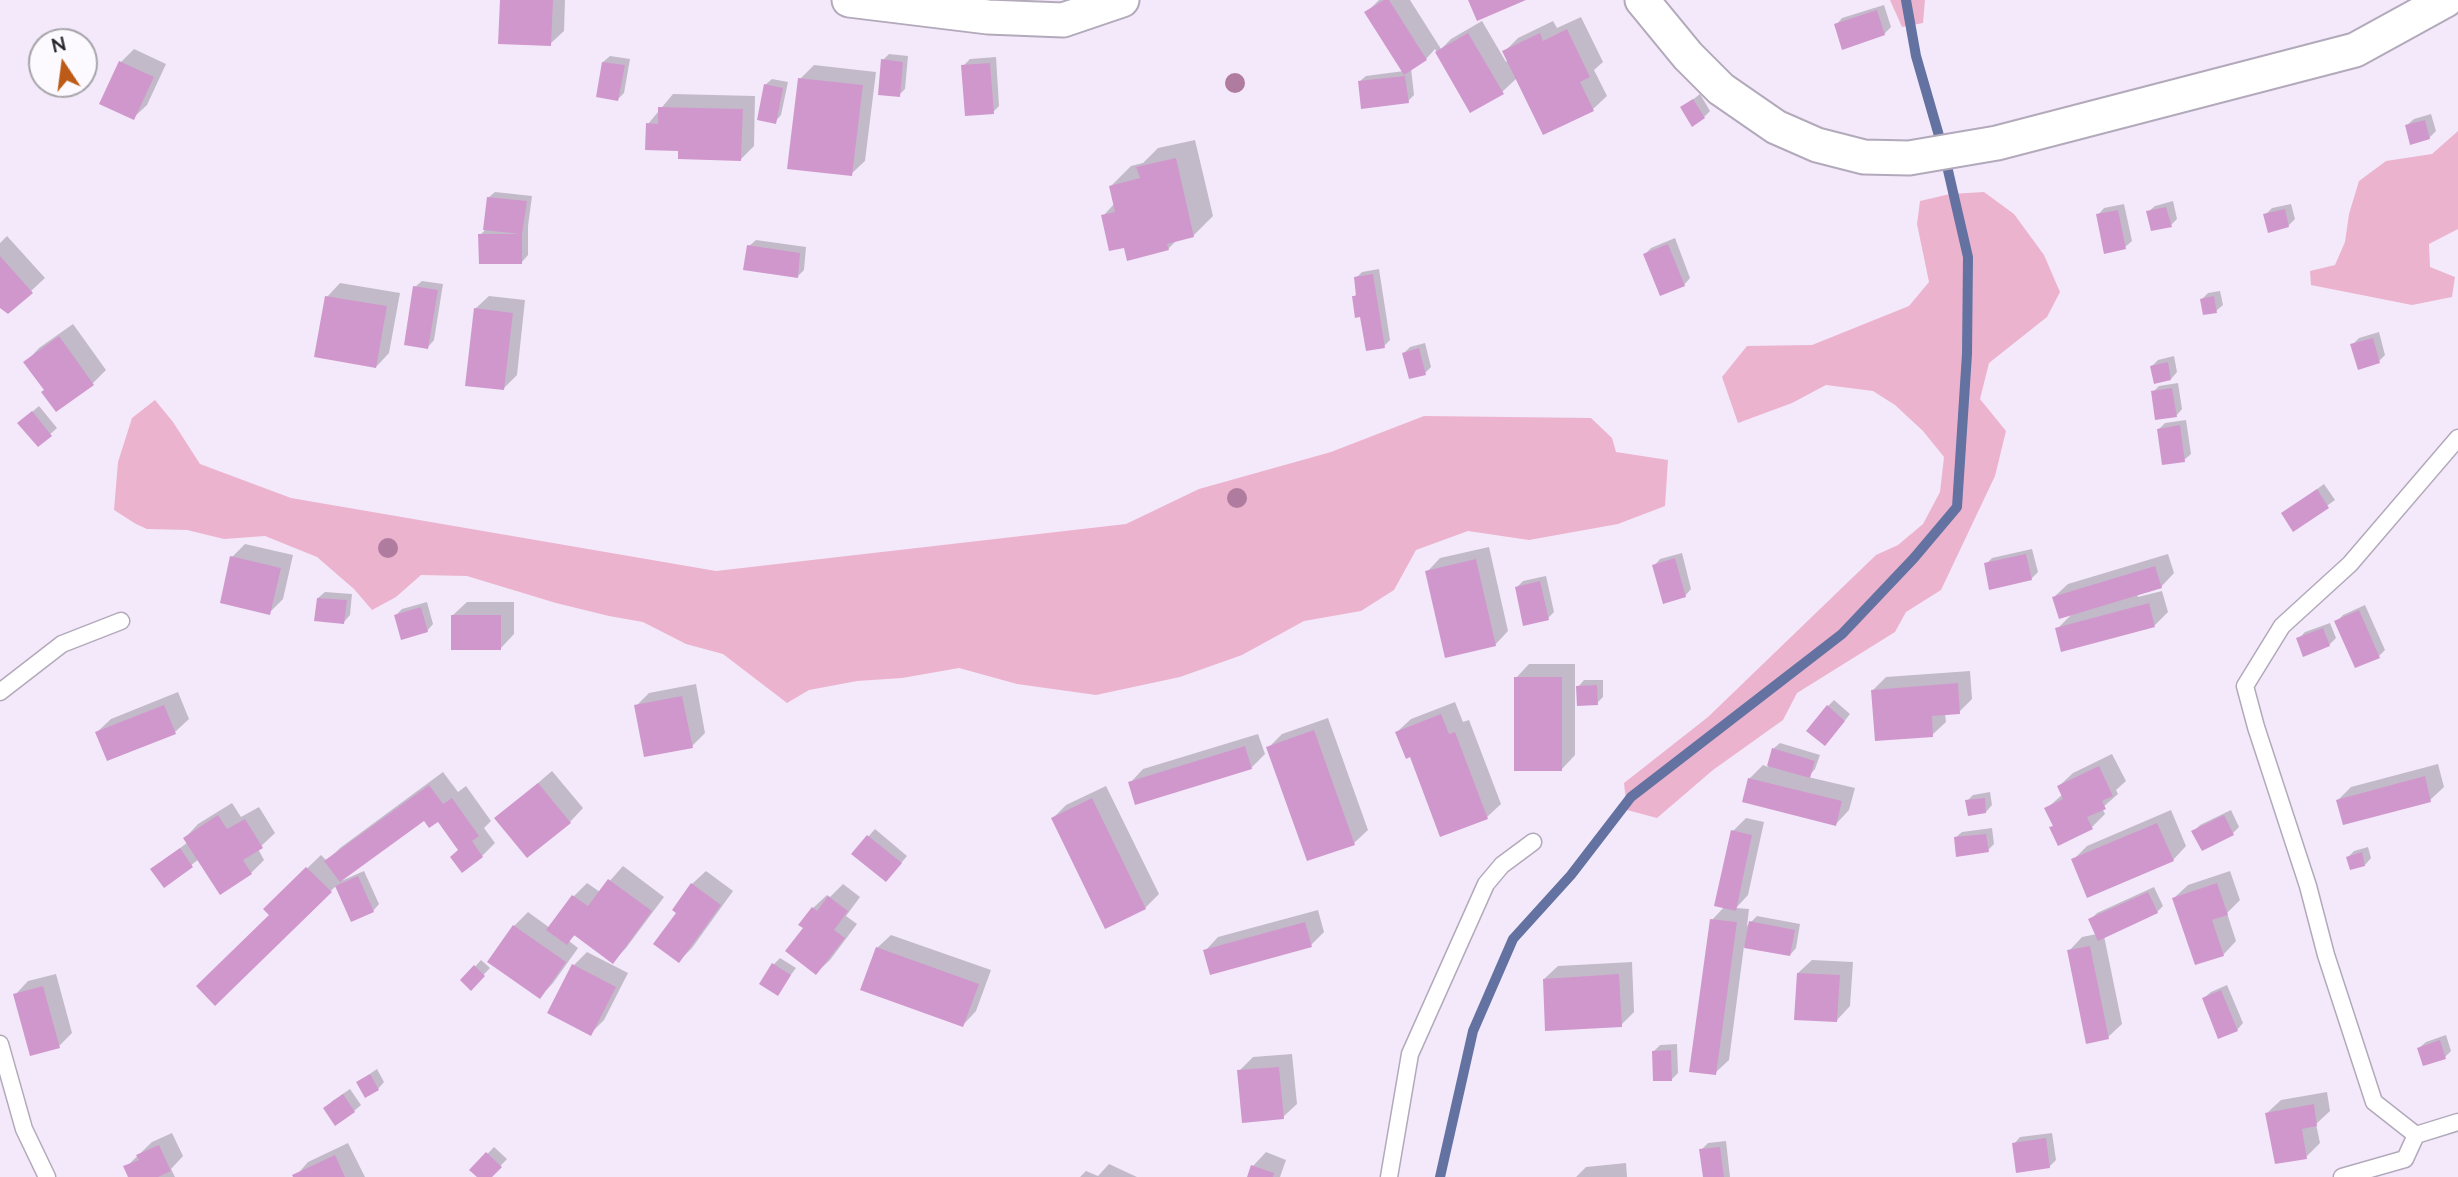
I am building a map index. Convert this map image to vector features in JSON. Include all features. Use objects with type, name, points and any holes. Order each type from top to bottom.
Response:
[{"type":"street","points":[[849,0],[988,17],[1063,20],[1122,0]]},
{"type":"street","points":[[1642,0],[1688,56],[1721,89],[1776,127],[1816,145],[1864,156],[1909,158],[1997,143],[2354,50],[2446,0]]},
{"type":"lane","points":[[2416,1135],[2374,1102],[2326,955],[2308,886],[2245,686],[2282,626],[2350,564],[2458,438]]},
{"type":"lane","points":[[0,691],[62,644],[121,621]]},
{"type":"lane","points":[[1389,1177],[1410,1054],[1486,884],[1502,865],[1533,842]]},
{"type":"lane","points":[[0,1044],[24,1129],[47,1177]]},
{"type":"lane","points":[[2342,1177],[2405,1159],[2416,1135],[2458,1122]]},
{"type":"shaded area","points":[[1890,0],[1925,0],[1923,23],[1902,27]]},
{"type":"shaded area","points":[[2458,131],[2458,229],[2429,244],[2430,267],[2455,277],[2452,297],[2412,305],[2311,285],[2310,271],[2335,265],[2345,242],[2349,214],[2359,181],[2386,161],[2432,154]]},
{"type":"shaded area","points":[[1984,192],[2014,214],[2044,255],[2060,292],[2047,317],[1989,363],[1980,399],[2006,431],[1995,476],[1941,590],[1906,612],[1895,632],[1797,693],[1783,720],[1713,770],[1657,818],[1627,810],[1624,783],[1708,717],[1876,555],[1898,545],[1923,524],[1940,492],[1944,457],[1923,431],[1895,405],[1873,391],[1826,385],[1792,403],[1738,423],[1722,377],[1747,346],[1812,345],[1909,306],[1929,282],[1917,224],[1920,201],[1950,194]]},
{"type":"shaded area","points":[[155,400],[200,464],[291,498],[716,571],[1126,524],[1199,489],[1331,452],[1424,416],[1591,418],[1612,438],[1616,452],[1668,460],[1665,506],[1618,524],[1529,540],[1468,531],[1416,550],[1394,590],[1361,611],[1304,621],[1242,655],[1180,677],[1096,695],[1017,684],[959,668],[809,690],[787,703],[723,654],[686,644],[643,622],[556,603],[467,576],[421,575],[396,597],[372,610],[354,589],[317,557],[265,536],[224,539],[187,530],[147,529],[136,524],[114,510],[118,462],[132,418]]},
{"type":"building","points":[[500,0],[553,0],[551,46],[498,44]]},
{"type":"building","points":[[1384,0],[1389,0],[1427,60],[1404,75],[1364,12]]},
{"type":"building","points":[[1468,0],[1526,0],[1477,21]]},
{"type":"building","points":[[1877,10],[1885,35],[1842,50],[1834,24]]},
{"type":"building","points":[[1567,29],[1590,77],[1580,82],[1594,111],[1543,135],[1502,51],[1540,33],[1543,41]]},
{"type":"building","points":[[1468,33],[1504,94],[1470,113],[1435,52]]},
{"type":"building","points":[[881,59],[903,62],[900,97],[878,95]]},
{"type":"building","points":[[119,61],[154,77],[134,120],[99,104]]},
{"type":"building","points":[[602,62],[625,65],[618,101],[596,97]]},
{"type":"building","points":[[990,63],[994,114],[965,116],[961,65]]},
{"type":"building","points":[[1405,76],[1409,103],[1361,109],[1358,81]]},
{"type":"building","points":[[798,78],[863,85],[852,176],[787,169]]},
{"type":"building","points":[[764,84],[783,88],[776,124],[757,120]]},
{"type":"building","points":[[1693,99],[1705,118],[1692,127],[1680,107]]},
{"type":"building","points":[[658,107],[743,109],[741,161],[678,159],[678,151],[645,150],[646,123],[658,124]]},
{"type":"building","points":[[2425,120],[2430,139],[2410,145],[2405,125]]},
{"type":"building","points":[[1176,158],[1194,237],[1167,244],[1169,250],[1127,261],[1124,248],[1109,251],[1101,215],[1115,212],[1109,186],[1140,178],[1136,167]]},
{"type":"building","points":[[487,197],[527,201],[522,234],[522,264],[479,264],[478,234],[520,234],[483,230]]},
{"type":"building","points":[[2166,207],[2172,227],[2151,231],[2146,211]]},
{"type":"building","points":[[2285,209],[2289,227],[2268,233],[2263,214]]},
{"type":"building","points":[[2118,210],[2126,249],[2104,254],[2096,214]]},
{"type":"building","points":[[1668,244],[1685,286],[1660,296],[1643,254]]},
{"type":"building","points":[[747,245],[800,253],[798,278],[743,270]]},
{"type":"building","points":[[0,256],[33,293],[8,314],[0,308]]},
{"type":"building","points":[[1373,274],[1385,348],[1366,351],[1360,317],[1355,318],[1352,296],[1356,296],[1354,277]]},
{"type":"building","points":[[413,286],[438,290],[428,349],[404,345]]},
{"type":"building","points":[[325,296],[387,306],[376,368],[314,357]]},
{"type":"building","points":[[2214,296],[2217,313],[2203,315],[2200,299]]},
{"type":"building","points":[[474,308],[513,313],[504,390],[465,386]]},
{"type":"building","points":[[59,336],[94,385],[56,412],[41,392],[44,390],[23,362]]},
{"type":"building","points":[[2373,338],[2380,363],[2358,370],[2350,344]]},
{"type":"building","points":[[1419,348],[1426,375],[1409,379],[1402,353]]},
{"type":"building","points":[[2168,362],[2171,380],[2154,384],[2150,366]]},
{"type":"building","points":[[2172,388],[2177,417],[2155,420],[2151,391]]},
{"type":"building","points":[[32,411],[52,436],[38,447],[17,423]]},
{"type":"building","points":[[2180,425],[2185,462],[2162,465],[2157,429]]},
{"type":"building","points":[[2317,489],[2329,508],[2293,532],[2281,513]]},
{"type":"building","points":[[2026,554],[2032,580],[1989,590],[1984,563]]},
{"type":"building","points":[[230,556],[281,568],[270,615],[220,603]]},
{"type":"building","points":[[1675,558],[1686,597],[1663,604],[1652,565]]},
{"type":"building","points":[[1476,559],[1496,646],[1445,658],[1425,571]]},
{"type":"building","points":[[2155,566],[2162,588],[2059,619],[2052,597]]},
{"type":"building","points":[[1540,581],[1549,620],[1523,626],[1515,587]]},
{"type":"building","points":[[317,598],[347,600],[344,624],[314,621]]},
{"type":"building","points":[[2149,603],[2155,627],[2061,652],[2055,628]]},
{"type":"building","points":[[421,607],[428,632],[401,640],[394,615]]},
{"type":"building","points":[[2359,610],[2380,658],[2355,668],[2334,621]]},
{"type":"building","points":[[451,615],[501,615],[501,650],[451,650]]},
{"type":"building","points":[[2323,628],[2330,646],[2303,657],[2296,638]]},
{"type":"building","points":[[1514,677],[1562,677],[1562,771],[1514,771]]},
{"type":"building","points":[[1958,683],[1960,714],[1932,716],[1933,737],[1875,741],[1871,690]]},
{"type":"building","points":[[1597,685],[1598,705],[1577,706],[1576,686]]},
{"type":"building","points":[[682,696],[693,748],[644,757],[634,705]]},
{"type":"building","points":[[164,705],[176,734],[107,761],[95,732]]},
{"type":"building","points":[[1827,705],[1845,721],[1825,746],[1806,731]]},
{"type":"building","points":[[1441,714],[1449,734],[1455,732],[1488,819],[1440,837],[1410,757],[1406,759],[1395,732]]},
{"type":"building","points":[[1314,730],[1355,845],[1307,861],[1266,747]]},
{"type":"building","points":[[1245,746],[1252,769],[1135,805],[1128,782]]},
{"type":"building","points":[[1772,748],[1815,761],[1810,778],[1767,766]]},
{"type":"building","points":[[2099,766],[2113,796],[2102,801],[2106,809],[2087,817],[2093,829],[2058,846],[2049,827],[2053,826],[2044,808],[2063,799],[2057,786]]},
{"type":"building","points":[[2425,776],[2431,802],[2343,825],[2336,800]]},
{"type":"building","points":[[1748,778],[1842,801],[1836,826],[1742,802]]},
{"type":"building","points":[[538,783],[571,823],[527,858],[494,818]]},
{"type":"building","points":[[429,785],[443,804],[452,798],[479,836],[472,841],[483,857],[462,873],[450,857],[458,850],[438,822],[429,828],[424,821],[340,882],[324,861]]},
{"type":"building","points":[[1092,798],[1146,909],[1105,929],[1051,818]]},
{"type":"building","points":[[1985,798],[1986,813],[1968,816],[1965,800]]},
{"type":"building","points":[[218,815],[227,829],[245,819],[263,848],[243,860],[252,874],[220,895],[183,838]]},
{"type":"building","points":[[2224,815],[2234,835],[2202,851],[2191,831]]},
{"type":"building","points":[[2157,823],[2174,861],[2087,898],[2071,859]]},
{"type":"building","points":[[1731,830],[1752,835],[1736,911],[1714,906]]},
{"type":"building","points":[[1986,834],[1989,852],[1956,857],[1954,837]]},
{"type":"building","points":[[867,835],[902,863],[886,882],[851,854]]},
{"type":"building","points":[[180,848],[193,867],[164,888],[150,869]]},
{"type":"building","points":[[2362,852],[2365,866],[2350,870],[2346,857]]},
{"type":"building","points":[[306,867],[332,892],[215,1006],[196,986],[269,915],[263,909]]},
{"type":"building","points":[[358,876],[374,912],[351,922],[335,886]]},
{"type":"building","points":[[608,879],[652,911],[613,964],[574,935],[567,945],[546,930],[572,895],[588,906]]},
{"type":"building","points":[[691,883],[721,905],[679,963],[653,944],[676,913],[672,910]]},
{"type":"building","points":[[2217,883],[2228,915],[2212,920],[2224,956],[2195,965],[2172,898]]},
{"type":"building","points":[[2148,892],[2158,913],[2098,941],[2088,919]]},
{"type":"building","points":[[828,896],[848,911],[834,930],[845,938],[816,975],[785,951],[803,928],[798,925],[812,907],[817,911]]},
{"type":"building","points":[[1710,919],[1737,922],[1716,1075],[1689,1072]]},
{"type":"building","points":[[1749,921],[1795,930],[1790,956],[1744,948]]},
{"type":"building","points":[[1305,922],[1312,947],[1210,975],[1203,950]]},
{"type":"building","points":[[513,925],[566,962],[540,999],[487,962]]},
{"type":"building","points":[[2090,946],[2109,1039],[2086,1044],[2067,950]]},
{"type":"building","points":[[876,947],[979,984],[963,1027],[860,990]]},
{"type":"building","points":[[772,963],[791,975],[778,996],[759,984]]},
{"type":"building","points":[[572,964],[616,987],[591,1036],[547,1013]]},
{"type":"building","points":[[474,965],[485,976],[471,991],[460,980]]},
{"type":"building","points":[[1797,973],[1840,975],[1837,1022],[1794,1020]]},
{"type":"building","points":[[1619,974],[1622,1027],[1545,1031],[1543,979]]},
{"type":"building","points":[[43,986],[60,1048],[30,1056],[13,994]]},
{"type":"building","points":[[2221,990],[2238,1031],[2218,1039],[2202,998]]},
{"type":"building","points":[[2440,1040],[2446,1059],[2423,1066],[2417,1048]]},
{"type":"building","points":[[1671,1050],[1672,1081],[1653,1081],[1652,1051]]},
{"type":"building","points":[[1279,1067],[1284,1119],[1242,1123],[1237,1070]]},
{"type":"building","points":[[370,1074],[379,1090],[365,1098],[356,1082]]},
{"type":"building","points":[[343,1094],[355,1112],[335,1126],[323,1108]]},
{"type":"building","points":[[2314,1104],[2317,1126],[2302,1129],[2307,1159],[2275,1164],[2265,1113]]},
{"type":"building","points":[[2046,1138],[2050,1168],[2016,1173],[2012,1143]]},
{"type":"building","points":[[159,1145],[171,1171],[158,1177],[128,1177],[123,1166],[139,1160],[136,1155]]},
{"type":"building","points":[[1720,1147],[1724,1177],[1703,1177],[1699,1149]]},
{"type":"building","points":[[486,1152],[502,1167],[492,1177],[477,1177],[469,1170]]},
{"type":"building","points":[[335,1155],[345,1177],[292,1175]]},
{"type":"building","points":[[1251,1165],[1274,1173],[1273,1177],[1247,1177]]},
{"type":"waterway","points":[[1440,1177],[1473,1031],[1513,939],[1571,875],[1631,797],[1842,634],[1914,558],[1957,507],[1967,354],[1968,257],[1944,153],[1916,56],[1906,0]]}]
